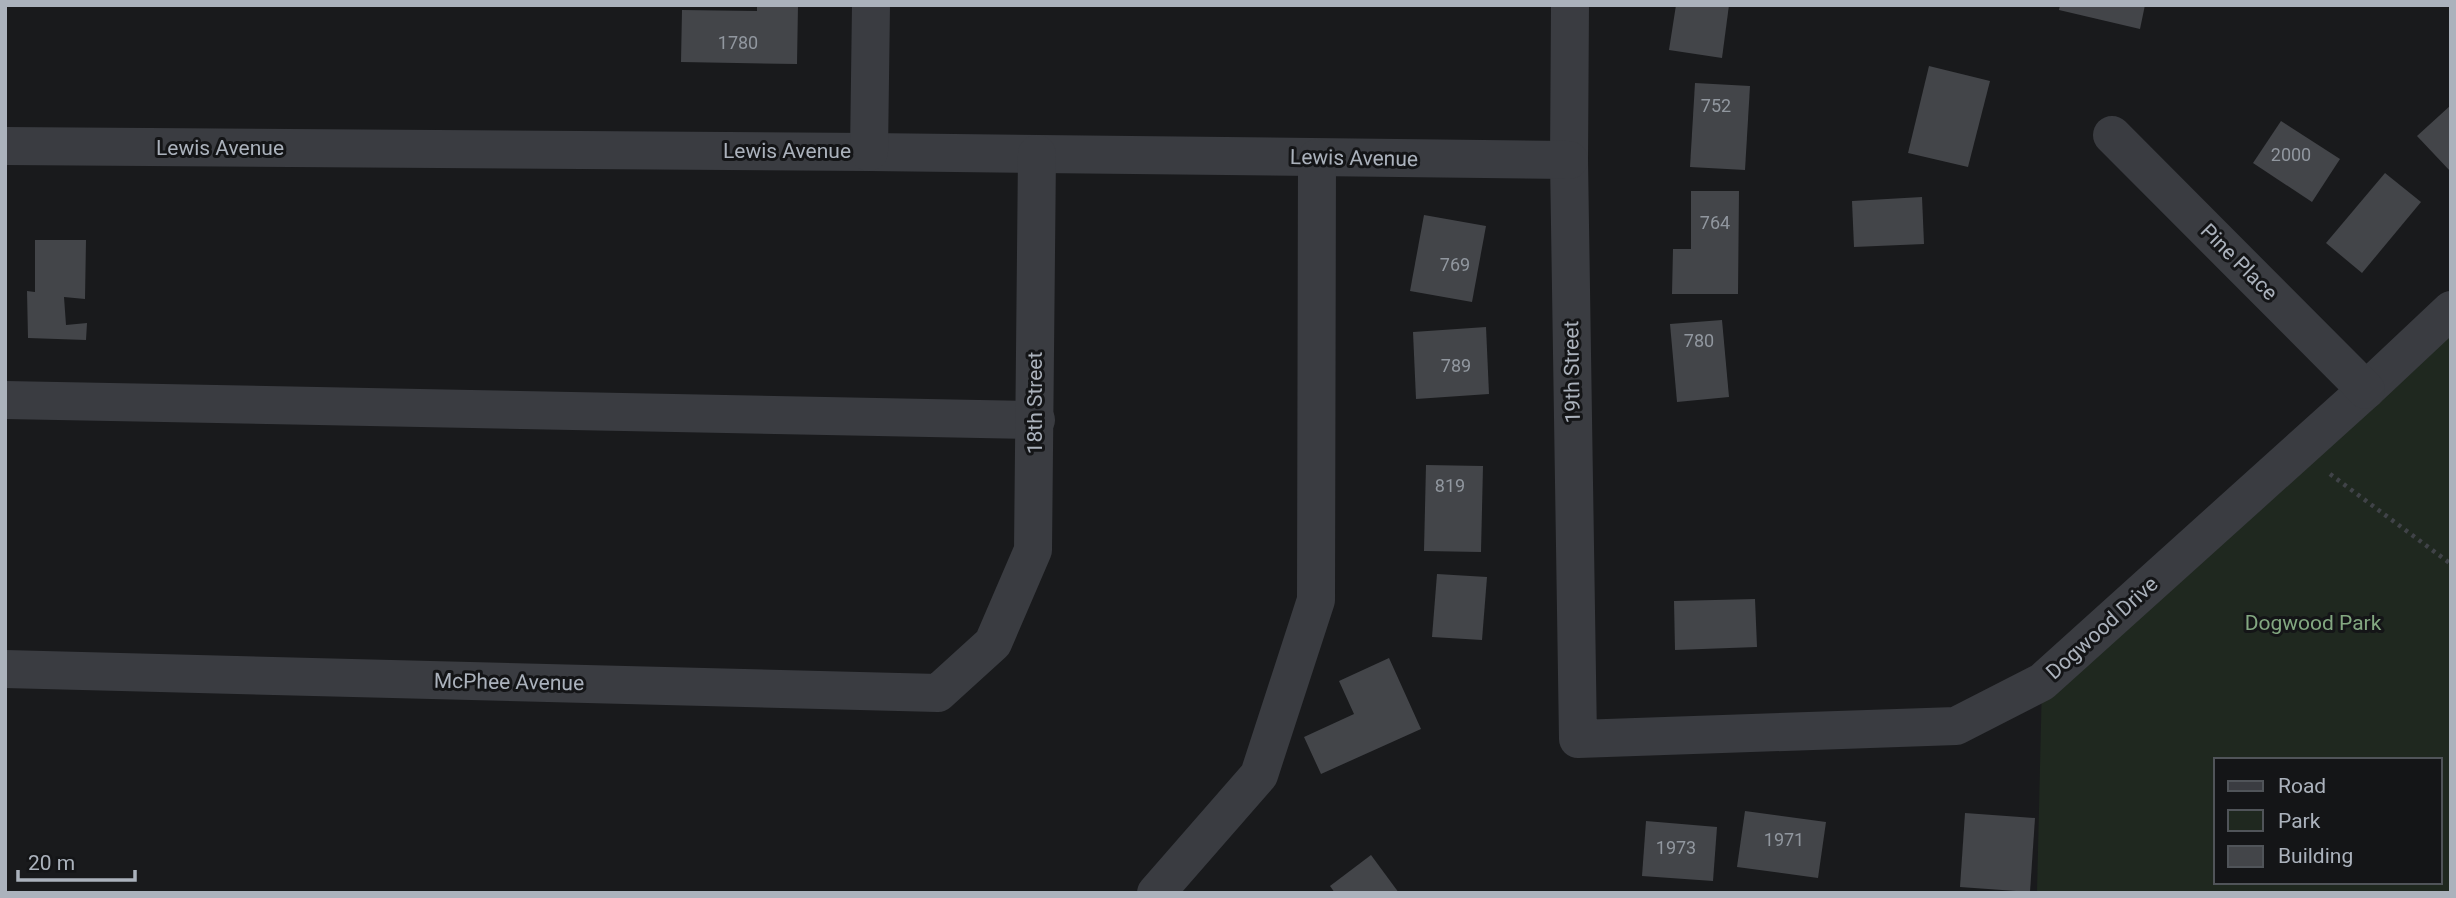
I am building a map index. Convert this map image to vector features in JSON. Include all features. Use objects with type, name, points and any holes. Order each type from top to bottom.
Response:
[{"type":"street","points":[[869,152],[871,5]]},
{"type":"street","name":"19th Street","points":[[1570,5],[1569,160],[1578,739]]},
{"type":"street","name":"Pine Place","points":[[2112,135],[2366,390]]},
{"type":"street","name":"Lewis Avenue","points":[[5,146],[1037,153],[1569,160]]},
{"type":"street","name":"18th Street","points":[[993,643],[1033,550],[1037,153]]},
{"type":"street","points":[[1156,893],[1259,775],[1316,600],[1317,158]]},
{"type":"street","name":"Dogwood Drive","points":[[1578,739],[1956,726],[2042,682],[2451,310]]},
{"type":"street","points":[[5,400],[1036,420]]},
{"type":"street","name":"McPhee Avenue","points":[[5,668],[938,692],[993,643]]},
{"type":"path","points":[[2299,451],[2451,564]]},
{"type":"green space","name":"Dogwood Park","points":[[2451,310],[2451,893],[2037,893],[2042,682]]},
{"type":"building","points":[[757,5],[798,5],[797,64],[681,62],[682,10],[757,11]]},
{"type":"building","points":[[1676,5],[1729,5],[1722,58],[1669,50]]},
{"type":"building","points":[[2060,5],[2145,5],[2140,29],[2059,10]]},
{"type":"building","points":[[1929,66],[1990,81],[1968,167],[1908,153]]},
{"type":"building","points":[[1695,83],[1750,86],[1745,170],[1690,167]]},
{"type":"building","points":[[2451,105],[2451,172],[2417,136]]},
{"type":"building","points":[[2281,121],[2340,159],[2312,202],[2253,163]]},
{"type":"building","points":[[2385,173],[2421,202],[2362,273],[2326,243]]},
{"type":"building","points":[[1691,191],[1739,191],[1738,294],[1672,294],[1673,249],[1691,249]]},
{"type":"building","points":[[1922,197],[1924,244],[1854,247],[1852,201]]},
{"type":"building","points":[[1424,215],[1486,226],[1472,302],[1410,291]]},
{"type":"building","points":[[35,240],[86,240],[85,299],[64,297],[66,325],[87,323],[86,340],[28,338],[27,291],[35,292]]},
{"type":"building","points":[[1722,320],[1729,397],[1677,402],[1670,324]]},
{"type":"building","points":[[1486,327],[1489,394],[1416,399],[1413,332]]},
{"type":"building","points":[[1426,465],[1483,466],[1481,552],[1424,551]]},
{"type":"building","points":[[1437,574],[1487,577],[1482,640],[1432,637]]},
{"type":"building","points":[[1755,599],[1757,647],[1675,650],[1674,601]]},
{"type":"building","points":[[1389,658],[1421,729],[1321,774],[1304,737],[1354,714],[1339,681]]},
{"type":"building","points":[[1745,811],[1826,822],[1818,878],[1737,867]]},
{"type":"building","points":[[1965,813],[2035,818],[2030,892],[1960,887]]},
{"type":"building","points":[[1646,821],[1717,827],[1713,881],[1642,876]]},
{"type":"building","points":[[1371,855],[1399,893],[1335,893],[1330,886]]}]
